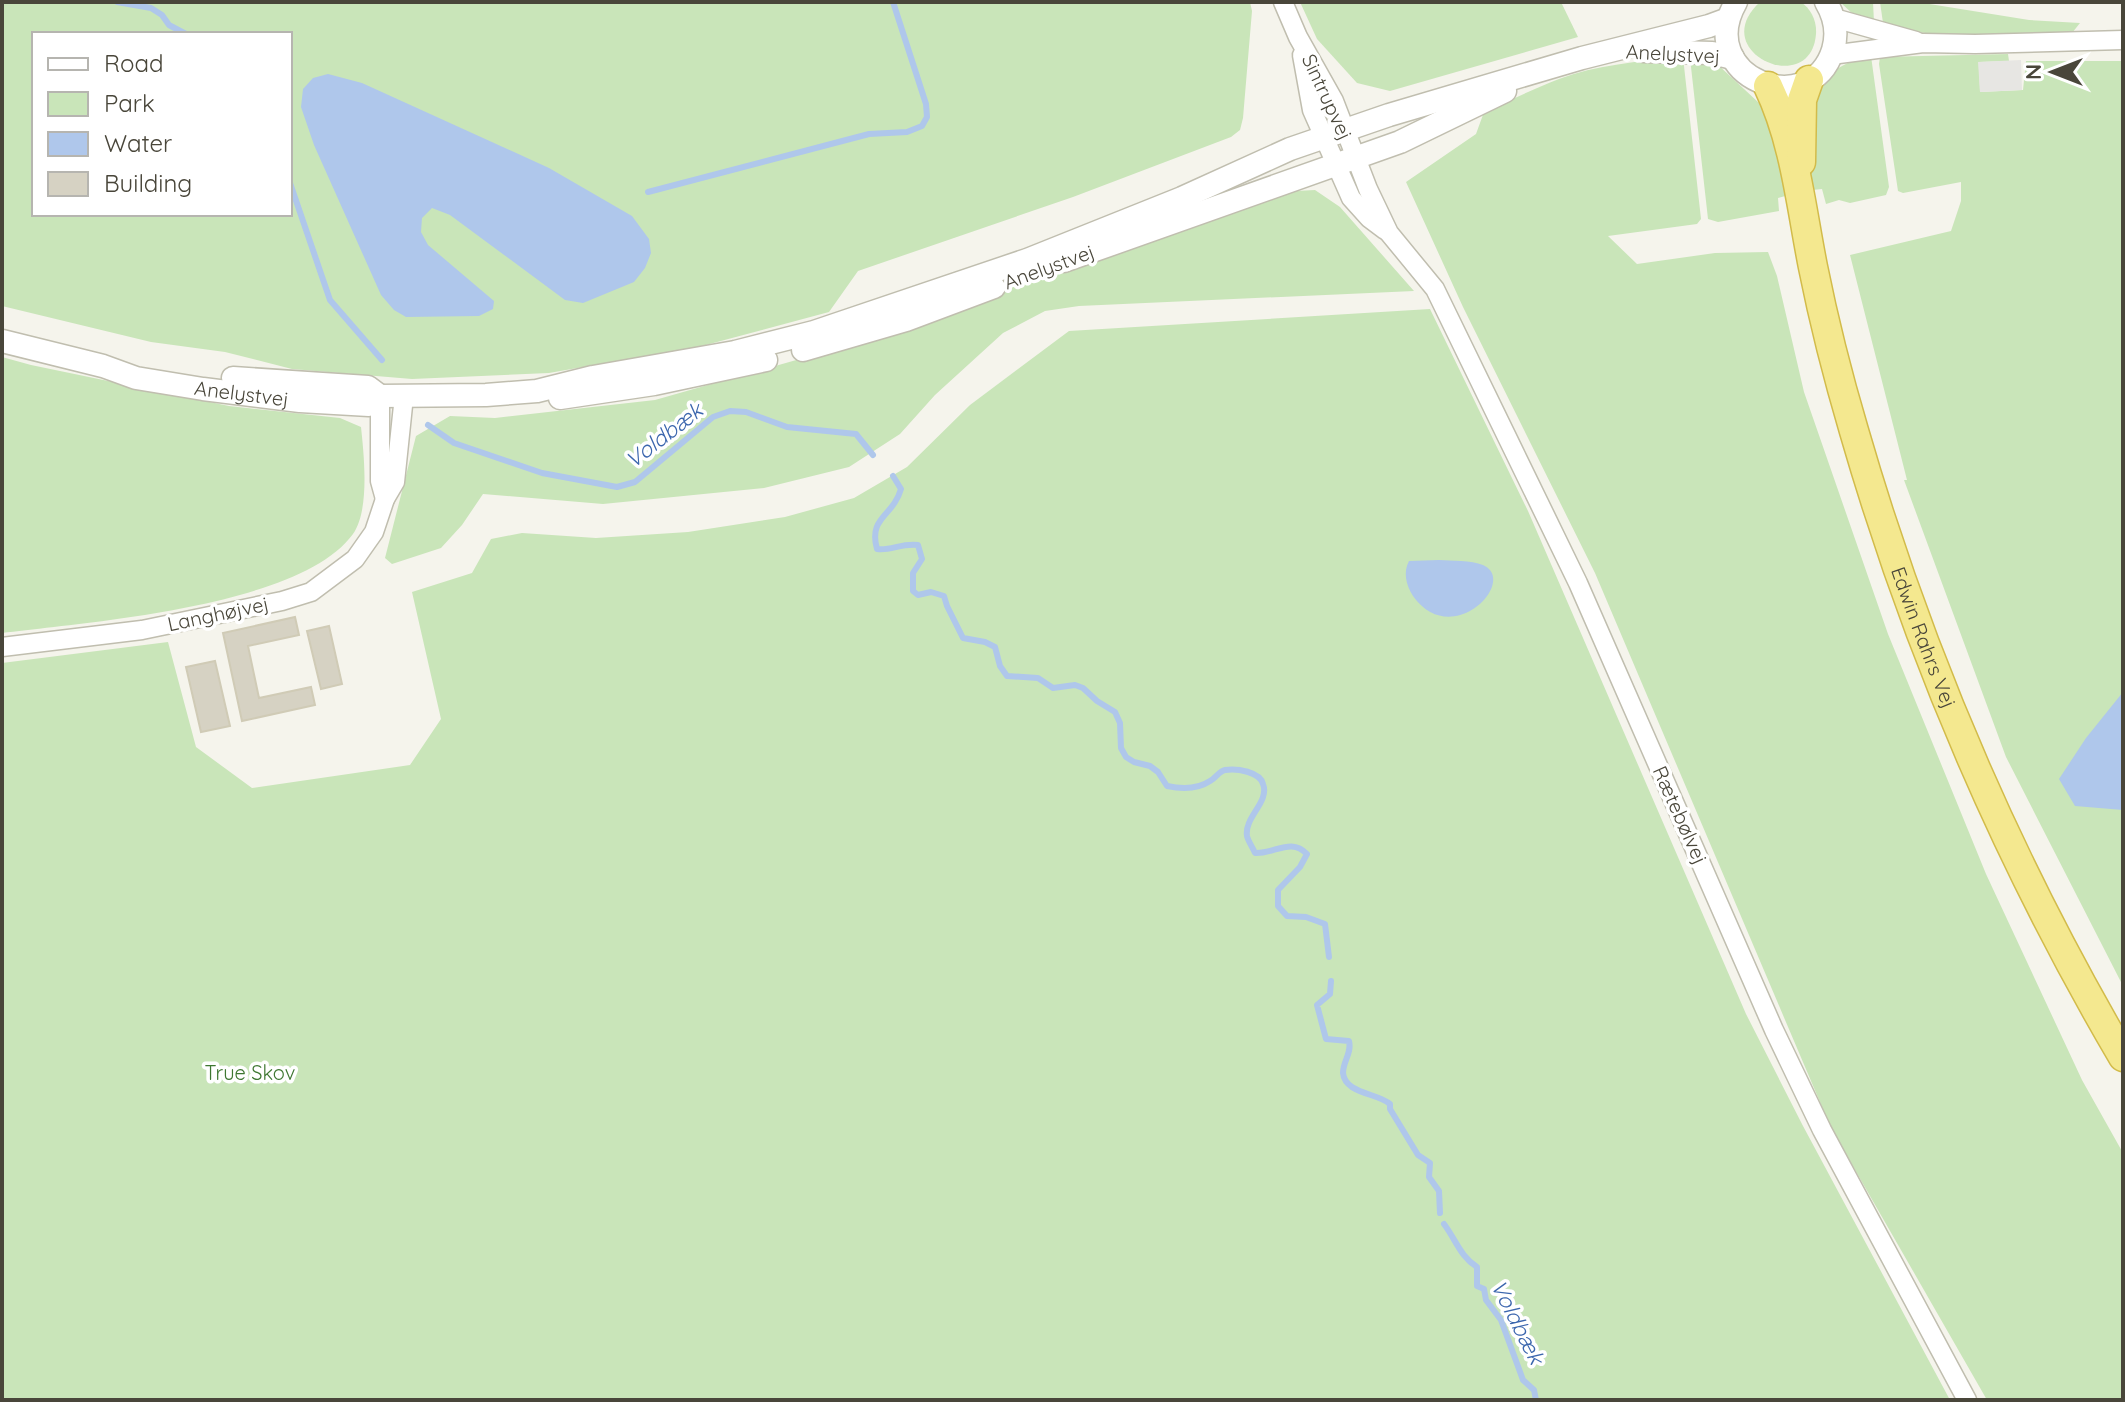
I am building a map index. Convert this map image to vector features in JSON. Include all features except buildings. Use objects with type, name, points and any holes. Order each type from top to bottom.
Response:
[{"type":"highway","points":[[1801,191],[1802,100],[1809,80]]},
{"type":"highway","points":[[1768,86],[1801,191]]},
{"type":"highway","name":"Edwin Rahrs Vej","points":[[1801,191],[1813,267],[1854,431],[1909,600],[1989,796],[2069,960],[2123,1057]]},
{"type":"street","name":"Sintrupvej","points":[[1283,2],[1298,37],[1312,110],[1334,134],[1346,162]]},
{"type":"street","points":[[1732,10],[1727,39],[1733,58],[1748,76],[1768,86],[1782,87],[1809,80],[1822,69],[1831,55],[1835,37],[1830,10]]},
{"type":"street","name":"Anelystvej","points":[[2,341],[103,366],[136,378],[300,401],[369,405],[380,396],[537,391],[593,377],[735,352],[814,332],[1122,223],[1290,149],[1444,97],[1709,26],[1732,10]]},
{"type":"street","points":[[1830,10],[1923,43]]},
{"type":"street","points":[[1831,55],[1923,43],[2123,40]]},
{"type":"street","name":"Anelystvej","points":[[1614,51],[1686,51],[1733,58]]},
{"type":"street","name":"Anelystvej","points":[[537,391],[549,399],[654,384],[817,347],[906,320],[1400,142],[1545,71]]},
{"type":"street","name":"Rætebølvej","points":[[1346,162],[1351,198],[1369,218],[1389,233],[1435,289],[1578,583],[1774,1030],[1822,1130],[1967,1400]]},
{"type":"street","name":"Langhøjvej","points":[[380,396],[380,481],[385,499]]},
{"type":"street","name":"Langhøjvej","points":[[2,647],[142,630],[282,601],[311,592],[362,552],[374,532],[385,499],[395,482],[404,396]]},
{"type":"green space","points":[[2,2],[1250,2],[1252,11],[1243,118],[1240,130],[1231,137],[1073,197],[858,271],[829,312],[702,346],[549,373],[412,379],[292,369],[225,352],[151,342],[2,306]]},
{"type":"green space","points":[[1300,2],[1561,2],[1578,37],[1390,91],[1357,83],[1317,39]]},
{"type":"green space","points":[[1760,2],[1801,2],[1815,24],[1816,34],[1810,53],[1797,63],[1782,66],[1766,61],[1752,51],[1745,37],[1746,20]]},
{"type":"green space","points":[[1840,2],[1873,2],[1874,22],[1855,16]]},
{"type":"green space","points":[[1880,2],[1917,2],[2029,20],[2080,23],[2072,33],[1976,36],[1925,33],[1883,23]]},
{"type":"green space","points":[[2008,54],[2009,61],[1979,62],[1980,92],[2023,90],[2026,61],[2123,61],[2123,986],[2006,757],[1904,480],[1907,480],[1850,255],[1951,231],[1961,201],[1961,182],[1903,193],[1898,191],[1880,57]]},
{"type":"green space","points":[[1871,56],[1889,187],[1886,195],[1850,203],[1839,200],[1826,204],[1822,189],[1812,190],[1809,144],[1813,105],[1819,88],[1830,74],[1847,63]]},
{"type":"green space","points":[[1683,57],[1701,219],[1697,224],[1608,236],[1637,264],[1715,253],[1768,252],[1777,276],[1804,392],[1888,634],[1986,874],[2082,1080],[2123,1153],[2123,1400],[1987,1400],[1831,1128],[1595,573],[1463,307],[1406,182],[1476,134],[1484,112],[1573,74]]},
{"type":"green space","points":[[1690,58],[1716,63],[1772,115],[1789,195],[1778,198],[1779,211],[1718,222],[1708,219]]},
{"type":"green space","points":[[1315,190],[1340,207],[1414,291],[1079,306],[1045,311],[1003,333],[935,395],[900,434],[849,467],[764,488],[603,504],[483,494],[462,525],[441,548],[392,564],[385,558],[416,436],[450,416],[495,418],[655,400],[916,326],[1033,279],[1296,191]]},
{"type":"green space","name":"True Skov","points":[[1430,309],[1528,511],[1746,1014],[1950,1400],[2,1400],[2,663],[168,642],[196,747],[252,788],[410,765],[441,719],[412,592],[472,573],[491,539],[522,533],[596,538],[688,532],[785,517],[854,498],[907,467],[970,405],[1069,331]]},
{"type":"green space","points":[[2,357],[229,406],[340,418],[361,427],[364,497],[358,524],[353,534],[326,559],[288,579],[242,595],[137,616],[2,633]]},
{"type":"shaded area","points":[[2021,60],[2022,90],[1980,92],[1978,62]]},
{"type":"water","points":[[328,74],[362,83],[549,168],[632,216],[649,239],[651,253],[645,268],[634,282],[583,303],[565,300],[450,215],[432,208],[422,218],[421,232],[428,245],[494,301],[493,309],[479,316],[406,317],[394,310],[381,295],[314,145],[301,107],[303,89],[313,78]]},
{"type":"water","points":[[1439,560],[1483,565],[1492,573],[1493,584],[1487,596],[1462,615],[1445,617],[1429,611],[1413,596],[1406,570],[1409,561]]},
{"type":"water","points":[[2123,692],[2123,810],[2075,806],[2059,779],[2086,738]]},
{"type":"waterway","name":"Voldbæk","points":[[117,2],[151,8],[162,15],[169,25],[182,32]]},
{"type":"waterway","points":[[648,192],[869,134],[907,132],[922,126],[927,117],[926,104],[893,2]]},
{"type":"waterway","name":"Voldbæk","points":[[292,189],[330,300],[382,360]]},
{"type":"waterway","name":"Voldbæk","points":[[428,425],[454,443],[542,473],[617,487],[635,482],[713,417],[730,411],[746,412],[787,427],[856,434],[873,455]]},
{"type":"waterway","name":"Voldbæk","points":[[893,476],[901,489],[876,530],[877,549],[918,545],[922,559],[913,573],[913,591],[918,595],[931,592],[944,596],[963,638],[995,647],[1000,666],[1007,676],[1038,678],[1053,688],[1075,685],[1083,688],[1115,712],[1120,723],[1121,748],[1126,757],[1150,766],[1167,786],[1200,786],[1223,771],[1230,770],[1242,770],[1261,780],[1263,797],[1249,822],[1248,838],[1255,853],[1289,846],[1307,854],[1300,867],[1278,890],[1278,906],[1287,916],[1306,917],[1325,924],[1329,957]]},
{"type":"waterway","name":"Voldbæk","points":[[1331,981],[1330,994],[1317,1005],[1326,1039],[1349,1041],[1343,1069],[1345,1080],[1356,1089],[1390,1104],[1390,1109],[1418,1155],[1430,1163],[1429,1177],[1439,1191],[1440,1213]]},
{"type":"waterway","name":"Voldbæk","points":[[1444,1224],[1462,1253],[1477,1267],[1477,1286],[1484,1289],[1486,1300],[1501,1320],[1523,1380],[1534,1390],[1536,1400]]}]
